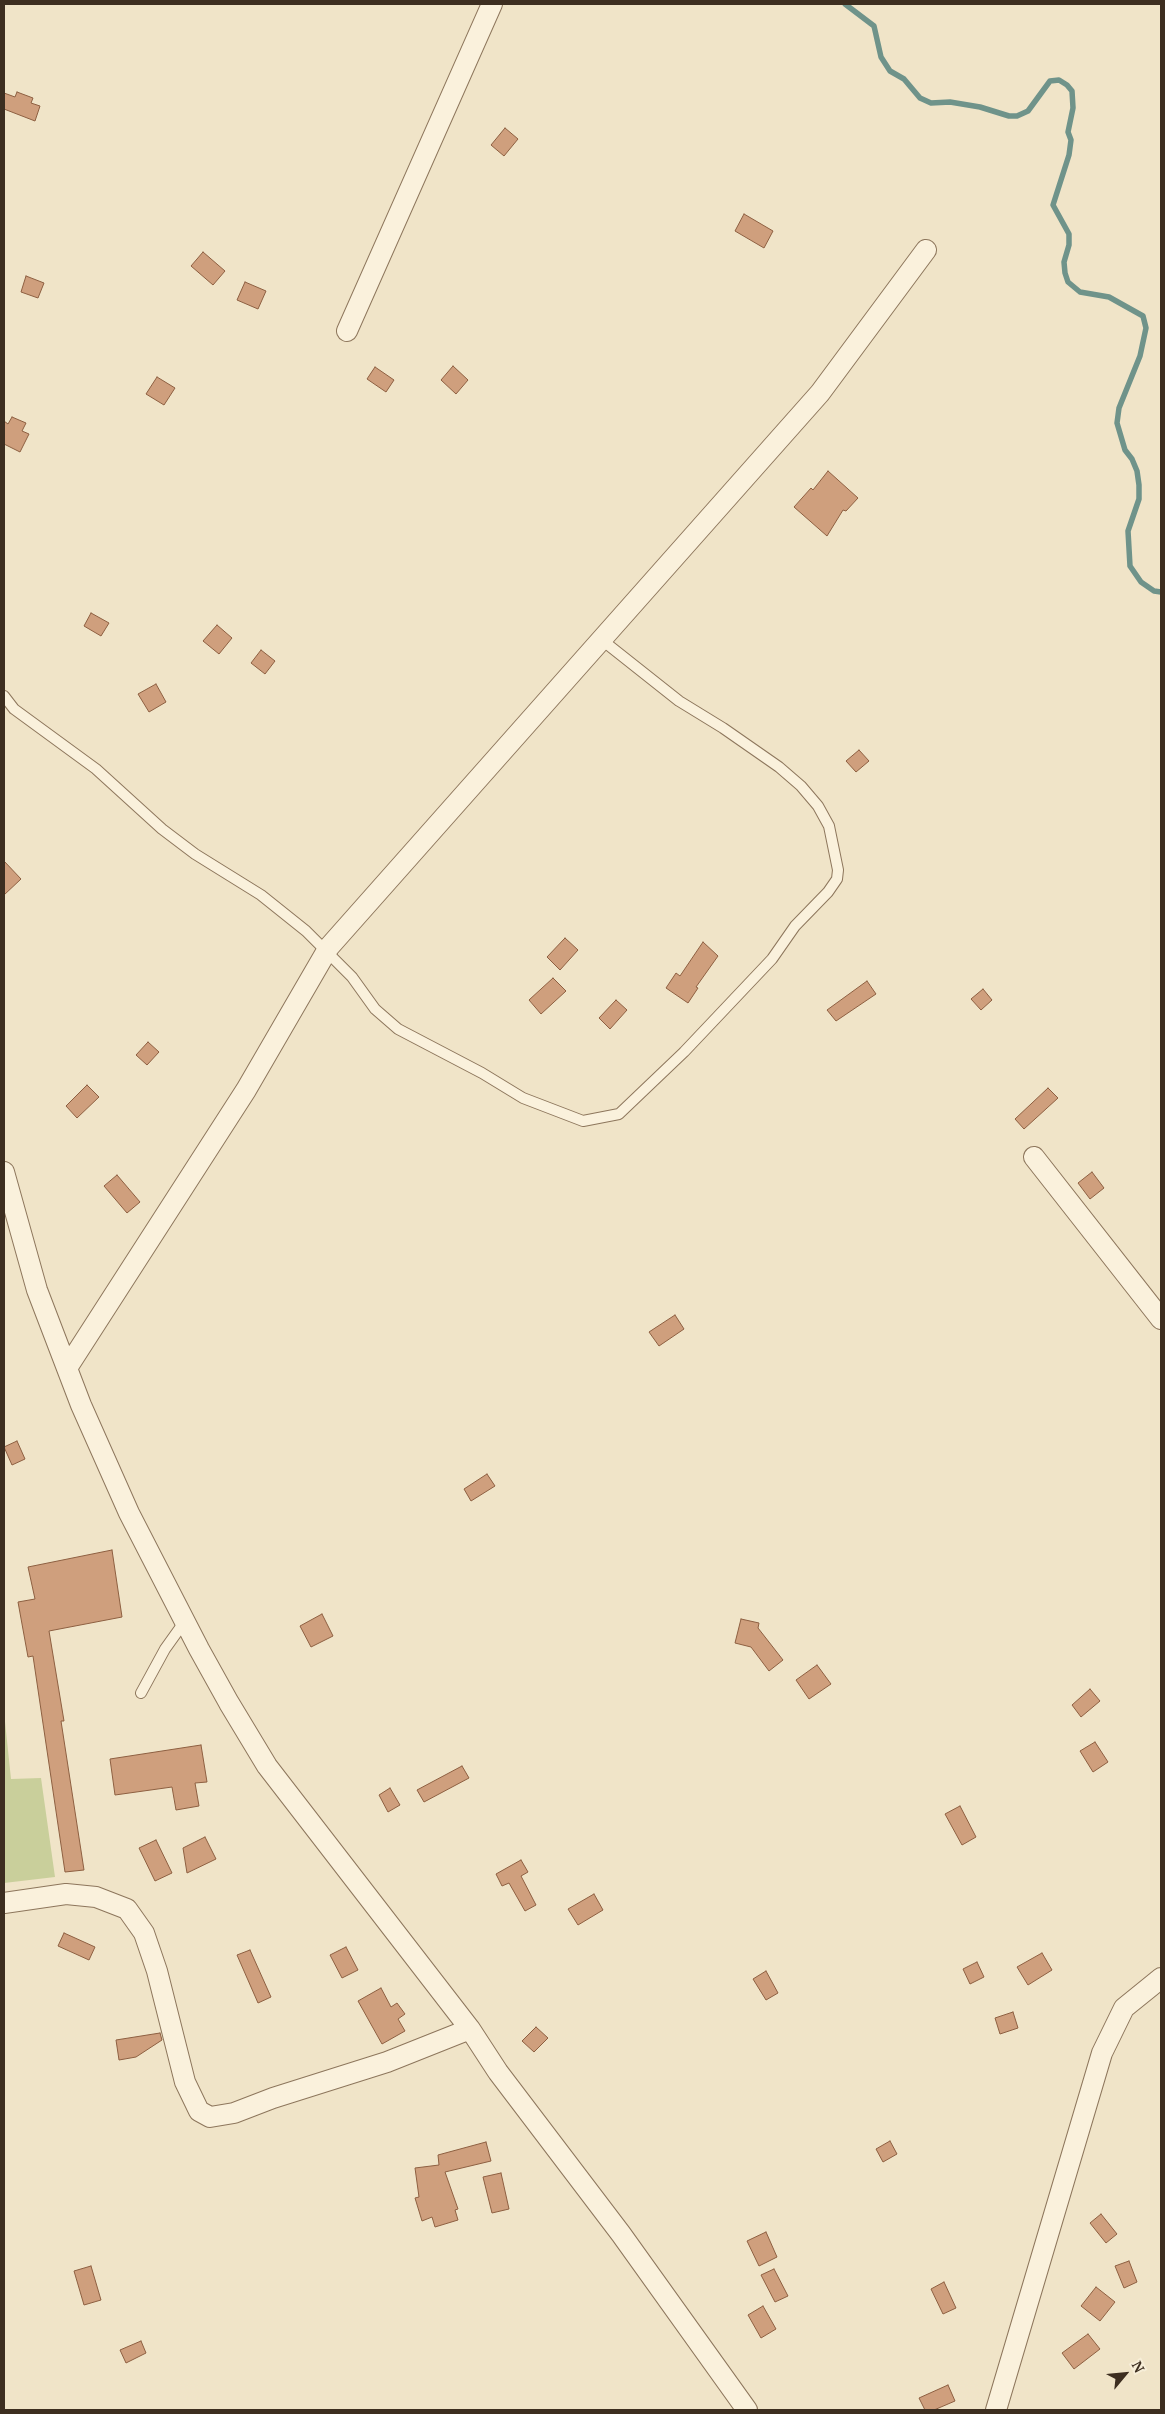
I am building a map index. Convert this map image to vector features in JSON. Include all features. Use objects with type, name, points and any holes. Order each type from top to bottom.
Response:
[{"type":"street","points":[[347,331],[492,4]]},
{"type":"street","points":[[67,1368],[246,1090],[327,951],[820,393],[926,250]]},
{"type":"street","points":[[1034,1157],[1161,1320]]},
{"type":"street","points":[[4,1172],[37,1290],[67,1368],[130,1513],[229,1703],[267,1766],[470,2029],[498,2072],[621,2234],[747,2410]]},
{"type":"street","points":[[4,1903],[66,1894],[96,1897],[127,1909],[144,1933],[157,1971],[185,2082],[199,2111],[210,2117],[234,2113],[281,2095],[387,2062],[470,2029]]},
{"type":"street","points":[[996,2410],[1102,2053],[1124,2008],[1161,1978]]},
{"type":"lane","points":[[4,696],[14,709],[96,769],[162,829],[196,854],[261,895],[306,931],[352,977],[374,1009],[398,1029],[482,1073],[523,1098],[582,1121],[619,1114],[684,1052],[772,959],[795,926],[837,880],[838,870],[829,826],[818,806],[801,786],[779,767],[723,728],[679,701],[602,640]]},
{"type":"lane","points":[[141,1693],[165,1648],[185,1621]]},
{"type":"green space","points":[[4,1712],[11,1779],[41,1778],[55,1877],[4,1883]]},
{"type":"building","points":[[17,92],[33,98],[31,103],[40,106],[35,121],[4,109],[4,93],[15,97]]},
{"type":"building","points":[[505,128],[518,139],[504,156],[491,145]]},
{"type":"building","points":[[744,214],[773,231],[764,248],[735,231]]},
{"type":"building","points":[[203,252],[225,271],[213,285],[191,266]]},
{"type":"building","points":[[26,276],[44,283],[38,298],[21,292]]},
{"type":"building","points":[[245,282],[266,291],[258,309],[237,300]]},
{"type":"building","points":[[453,366],[468,380],[456,394],[441,380]]},
{"type":"building","points":[[375,367],[394,380],[386,392],[367,379]]},
{"type":"building","points":[[157,377],[175,388],[164,405],[146,394]]},
{"type":"building","points":[[12,417],[26,423],[22,431],[29,434],[20,452],[4,444],[4,421],[8,424]]},
{"type":"building","points":[[828,471],[858,498],[846,511],[843,510],[827,536],[794,507],[811,488],[813,490]]},
{"type":"building","points":[[91,613],[109,623],[101,636],[84,626]]},
{"type":"building","points":[[217,625],[232,638],[219,654],[203,641]]},
{"type":"building","points":[[261,650],[275,661],[265,674],[251,663]]},
{"type":"building","points":[[156,684],[166,702],[149,712],[138,694]]},
{"type":"building","points":[[859,750],[869,761],[856,772],[846,761]]},
{"type":"building","points":[[4,861],[21,879],[4,895]]},
{"type":"building","points":[[565,938],[578,950],[560,970],[547,957]]},
{"type":"building","points":[[703,942],[718,956],[696,987],[698,988],[688,1003],[666,988],[676,973],[680,976]]},
{"type":"building","points":[[553,978],[566,991],[541,1014],[529,1000]]},
{"type":"building","points":[[867,981],[876,994],[836,1021],[827,1010]]},
{"type":"building","points":[[983,989],[992,1000],[981,1010],[971,999]]},
{"type":"building","points":[[616,1000],[627,1010],[610,1029],[599,1018]]},
{"type":"building","points":[[148,1042],[159,1052],[147,1065],[136,1055]]},
{"type":"building","points":[[87,1085],[99,1097],[77,1118],[66,1106]]},
{"type":"building","points":[[1048,1088],[1058,1098],[1024,1129],[1015,1119]]},
{"type":"building","points":[[1092,1172],[1104,1188],[1090,1199],[1078,1183]]},
{"type":"building","points":[[117,1175],[140,1202],[127,1213],[104,1186]]},
{"type":"building","points":[[675,1315],[684,1329],[659,1346],[649,1332]]},
{"type":"building","points":[[17,1441],[25,1459],[12,1465],[4,1447]]},
{"type":"building","points":[[487,1474],[495,1486],[471,1501],[464,1489]]},
{"type":"building","points":[[112,1550],[122,1617],[49,1631],[64,1721],[61,1721],[84,1870],[65,1872],[33,1656],[28,1657],[18,1602],[35,1599],[28,1567]]},
{"type":"building","points":[[322,1614],[333,1636],[311,1647],[300,1626]]},
{"type":"building","points":[[741,1619],[759,1623],[758,1628],[783,1660],[769,1671],[751,1647],[735,1643]]},
{"type":"building","points":[[817,1665],[831,1684],[809,1699],[796,1680]]},
{"type":"building","points":[[1090,1689],[1100,1701],[1081,1717],[1072,1705]]},
{"type":"building","points":[[1095,1742],[1108,1762],[1093,1772],[1080,1751]]},
{"type":"building","points":[[201,1745],[207,1782],[195,1783],[199,1806],[176,1810],[172,1787],[115,1795],[110,1759]]},
{"type":"building","points":[[462,1766],[469,1778],[424,1802],[417,1790]]},
{"type":"building","points":[[390,1788],[400,1805],[388,1812],[379,1795]]},
{"type":"building","points":[[960,1806],[976,1837],[962,1845],[945,1814]]},
{"type":"building","points":[[205,1837],[216,1859],[187,1873],[183,1848]]},
{"type":"building","points":[[156,1840],[172,1873],[155,1881],[139,1848]]},
{"type":"building","points":[[521,1860],[528,1872],[521,1876],[536,1905],[525,1911],[509,1883],[502,1886],[496,1874]]},
{"type":"building","points":[[594,1894],[603,1910],[578,1925],[568,1909]]},
{"type":"building","points":[[64,1933],[95,1947],[89,1960],[58,1946]]},
{"type":"building","points":[[346,1947],[358,1970],[342,1978],[330,1955]]},
{"type":"building","points":[[250,1950],[271,1997],[258,2003],[237,1955]]},
{"type":"building","points":[[1042,1953],[1052,1970],[1028,1985],[1017,1967]]},
{"type":"building","points":[[977,1962],[984,1977],[970,1984],[963,1969]]},
{"type":"building","points":[[766,1971],[778,1993],[766,2000],[753,1979]]},
{"type":"building","points":[[381,1988],[391,2007],[397,2003],[405,2014],[398,2019],[405,2031],[382,2044],[358,2001]]},
{"type":"building","points":[[1013,2012],[1018,2028],[1000,2034],[995,2018]]},
{"type":"building","points":[[536,2027],[548,2038],[534,2052],[522,2041]]},
{"type":"building","points":[[160,2033],[162,2040],[136,2057],[119,2060],[116,2040]]},
{"type":"building","points":[[890,2141],[897,2154],[883,2162],[876,2149]]},
{"type":"building","points":[[486,2142],[491,2161],[445,2172],[458,2209],[455,2210],[458,2220],[435,2227],[432,2217],[422,2221],[415,2198],[419,2197],[415,2168],[439,2165],[438,2155]]},
{"type":"building","points":[[501,2173],[509,2209],[492,2213],[483,2177]]},
{"type":"building","points":[[1101,2214],[1117,2234],[1106,2243],[1090,2223]]},
{"type":"building","points":[[766,2232],[777,2257],[759,2266],[747,2241]]},
{"type":"building","points":[[1129,2261],[1137,2282],[1124,2288],[1115,2266]]},
{"type":"building","points":[[91,2266],[101,2300],[84,2305],[74,2271]]},
{"type":"building","points":[[774,2269],[788,2296],[775,2302],[761,2275]]},
{"type":"building","points":[[944,2282],[956,2308],[943,2314],[931,2289]]},
{"type":"building","points":[[1096,2287],[1115,2302],[1100,2321],[1081,2306]]},
{"type":"building","points":[[763,2306],[776,2329],[761,2338],[748,2315]]},
{"type":"building","points":[[1088,2334],[1100,2349],[1074,2369],[1062,2353]]},
{"type":"building","points":[[141,2341],[146,2353],[126,2363],[120,2350]]},
{"type":"building","points":[[948,2385],[955,2401],[934,2410],[925,2410],[919,2398]]},
{"type":"waterway","points":[[845,4],[874,26],[881,57],[890,71],[904,79],[920,98],[931,103],[950,102],[980,107],[1009,116],[1017,116],[1028,111],[1050,81],[1059,80],[1072,91],[1073,108],[1068,132],[1071,140],[1069,155],[1053,205],[1069,234],[1069,245],[1064,262],[1065,273],[1068,282],[1080,292],[1109,297],[1143,316],[1146,328],[1140,356],[1119,408],[1117,423],[1125,450],[1132,459],[1137,471],[1139,485],[1139,499],[1128,531],[1130,566],[1141,582],[1154,591],[1161,592]]}]
